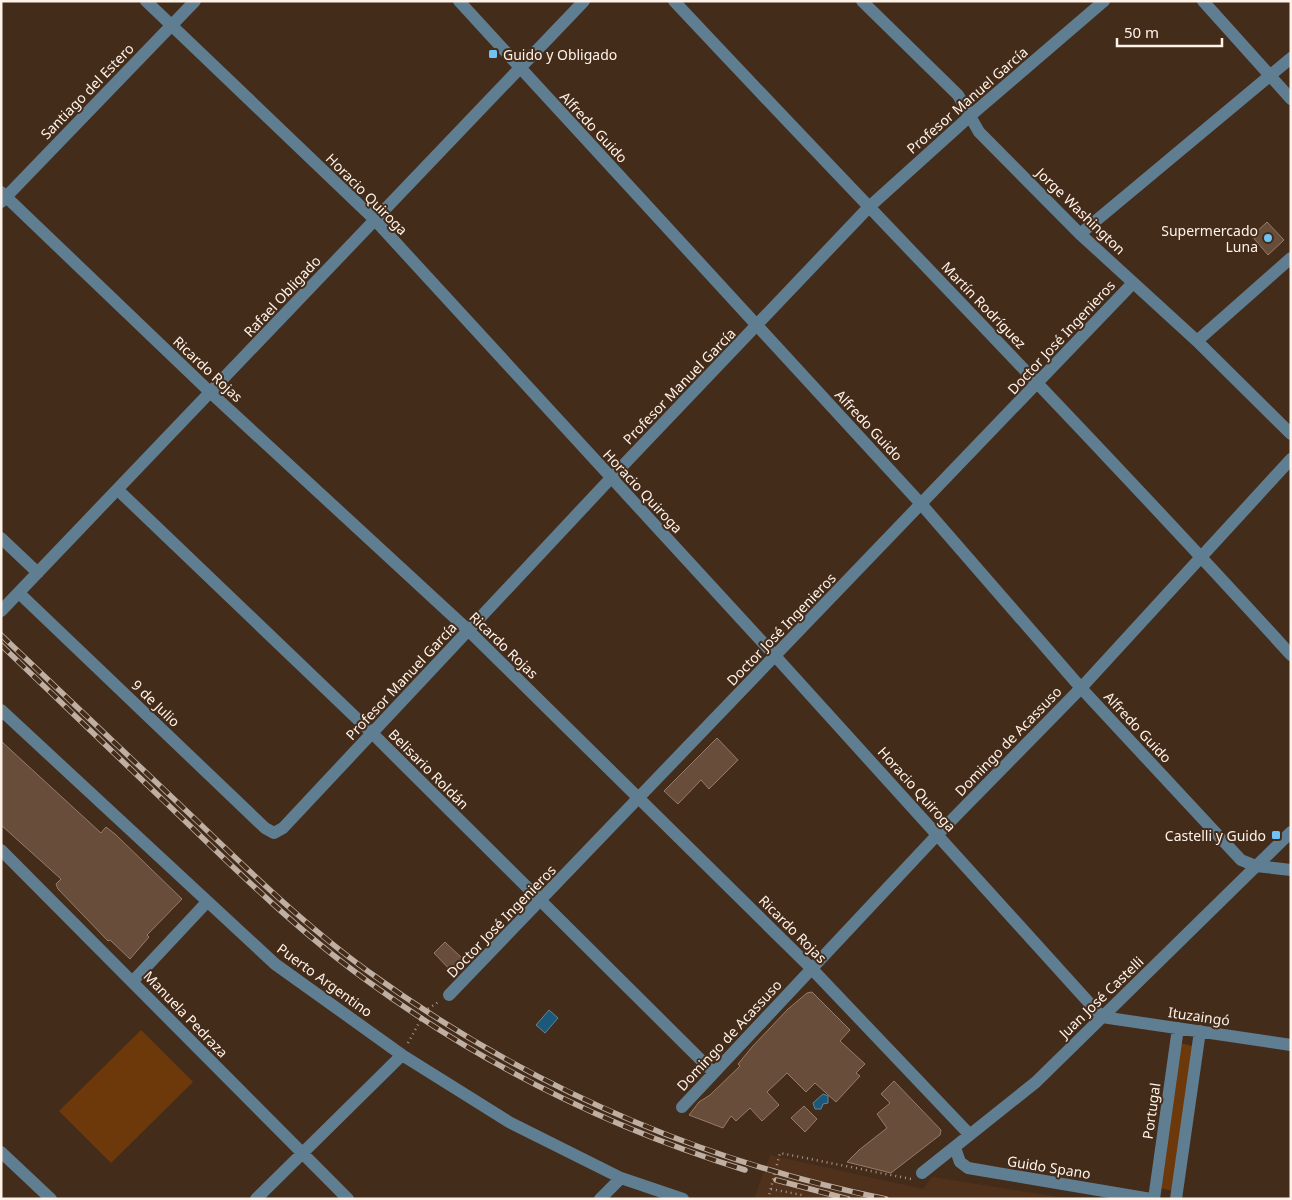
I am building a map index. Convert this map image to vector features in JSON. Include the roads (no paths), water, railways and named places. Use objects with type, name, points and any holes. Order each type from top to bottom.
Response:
[{"type":"street","name":"Horacio Quiroga","points":[[146,1],[374,219],[938,834],[1102,1017]]},
{"type":"street","name":"Santiago del Estero","points":[[3,197],[195,1]]},
{"type":"street","name":"Alfredo Guido","points":[[459,1],[922,505],[1081,688],[1241,860],[1256,866]]},
{"type":"street","name":"Rafael Obligado","points":[[1,611],[584,1]]},
{"type":"street","name":"Martín Rodríguez","points":[[674,1],[868,208],[1038,382],[1291,655]]},
{"type":"street","name":"Jorge Washington","points":[[862,1],[958,95],[979,132],[1080,234],[1196,341],[1291,434]]},
{"type":"street","name":"Profesor Manuel García","points":[[274,833],[283,828],[373,734],[611,478],[868,208],[970,116],[1104,1]]},
{"type":"street","points":[[1203,1],[1291,99]]},
{"type":"street","points":[[1080,234],[1291,58]]},
{"type":"street","name":"Ricardo Rojas","points":[[3,197],[211,393],[468,630],[812,968],[970,1136]]},
{"type":"street","points":[[1196,341],[1291,258]]},
{"type":"street","name":"Doctor José Ingenieros","points":[[450,995],[1133,283]]},
{"type":"street","name":"Domingo de Acassuso","points":[[682,1108],[938,834],[1081,688],[1200,556],[1291,459]]},
{"type":"street","name":"Belisario Roldán","points":[[118,490],[373,734],[714,1073]]},
{"type":"street","points":[[1,538],[38,573]]},
{"type":"street","name":"9 de Julio","points":[[19,593],[265,828],[274,833]]},
{"type":"street","name":"Puerto Argentino","points":[[1,710],[275,964],[402,1055],[509,1122],[621,1178],[683,1199]]},
{"type":"street","name":"Juan José Castelli","points":[[922,1173],[1036,1082],[1291,832]]},
{"type":"street","name":"Manuela Pedraza","points":[[1,850],[348,1199]]},
{"type":"street","points":[[1256,866],[1291,870]]},
{"type":"street","points":[[133,981],[207,902]]},
{"type":"street","name":"Ituzaingó","points":[[1102,1017],[1291,1045]]},
{"type":"street","name":"Portugal","points":[[1153,1199],[1178,1028]]},
{"type":"street","points":[[1176,1199],[1200,1031]]},
{"type":"street","points":[[256,1199],[402,1055]]},
{"type":"street","name":"Guido Spano","points":[[955,1148],[960,1162],[968,1168],[1153,1199]]},
{"type":"street","points":[[1,1152],[51,1199]]},
{"type":"street","points":[[600,1199],[621,1178]]},
{"type":"water","points":[[549,1010],[558,1018],[545,1033],[536,1025]]},
{"type":"water","points":[[823,1094],[828,1096],[828,1103],[823,1104],[821,1109],[815,1109],[813,1103]]},
{"type":"railway","points":[[1,635],[280,899],[346,955],[428,1012],[489,1049],[551,1083],[681,1140],[748,1163],[816,1183],[886,1199]]},
{"type":"railway","points":[[1,645],[251,884],[295,924],[366,980],[410,1011],[455,1039],[548,1091],[596,1114],[645,1134],[745,1170]]},
{"type":"railway","points":[[776,1180],[848,1199]]},
{"type":"place","name":"Guido y Obligado","points":[[493,54]]},
{"type":"place","name":"Supermercado Luna","points":[[1268,238]]},
{"type":"place","name":"Castelli y Guido","points":[[1276,835]]}]
